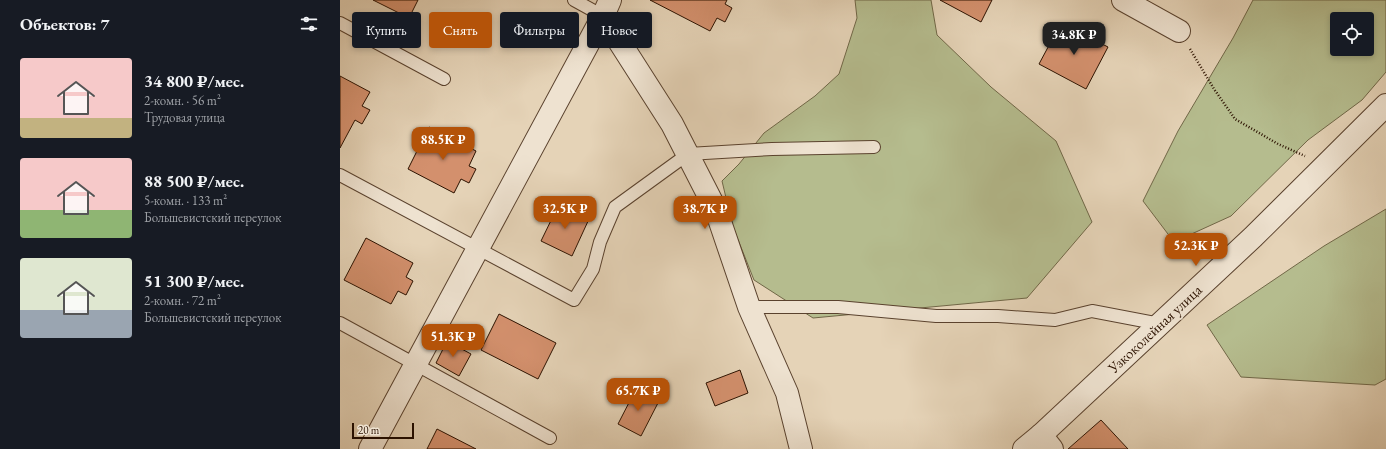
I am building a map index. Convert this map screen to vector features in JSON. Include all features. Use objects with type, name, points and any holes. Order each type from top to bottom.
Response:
[{"type":"street","points":[[1123,0],[1179,31]]},
{"type":"street","points":[[607,8],[672,124],[716,210],[749,307],[787,393],[801,449]]},
{"type":"street","points":[[370,449],[607,8]]},
{"type":"street","name":"Узкоколейная улица","points":[[1024,449],[1046,442],[1160,324],[1253,238],[1386,105]]},
{"type":"lane","points":[[574,0],[607,8]]},
{"type":"lane","points":[[340,23],[444,79]]},
{"type":"lane","points":[[340,175],[574,300],[593,269],[600,242],[615,207],[688,154],[772,149],[874,147]]},
{"type":"lane","points":[[749,307],[838,307],[936,316],[998,316],[1055,320],[1092,311],[1160,324]]},
{"type":"lane","points":[[340,323],[550,438]]},
{"type":"path","points":[[1179,31],[1214,89],[1235,119],[1278,144],[1326,165]]},
{"type":"green space","points":[[855,0],[931,0],[937,35],[991,87],[1056,141],[1092,222],[1027,298],[813,318],[754,280],[733,227],[722,181],[739,164],[764,133],[815,96],[839,74],[857,18]]},
{"type":"green space","points":[[1253,0],[1386,0],[1386,72],[1362,100],[1308,140],[1231,216],[1174,242],[1143,201],[1178,131],[1233,38]]},
{"type":"green space","points":[[1386,209],[1386,379],[1375,385],[1241,377],[1207,325],[1324,246]]},
{"type":"building","points":[[373,0],[418,0],[412,12],[397,12]]},
{"type":"building","points":[[650,0],[727,0],[725,4],[732,8],[725,22],[717,18],[710,31]]},
{"type":"building","points":[[940,0],[992,0],[981,22]]},
{"type":"building","points":[[1061,23],[1108,47],[1086,89],[1039,64]]},
{"type":"building","points":[[340,76],[370,92],[362,106],[370,110],[362,124],[355,120],[340,148]]},
{"type":"building","points":[[429,127],[476,151],[469,166],[476,169],[469,183],[461,179],[454,193],[408,169]]},
{"type":"building","points":[[559,204],[589,219],[572,256],[541,241]]},
{"type":"building","points":[[366,238],[413,263],[406,277],[413,281],[406,295],[398,291],[391,304],[344,280]]},
{"type":"building","points":[[499,314],[556,343],[538,379],[481,350]]},
{"type":"building","points":[[447,341],[471,354],[459,376],[436,363]]},
{"type":"building","points":[[740,370],[748,393],[715,406],[706,383]]},
{"type":"building","points":[[636,389],[659,401],[641,436],[618,424]]},
{"type":"building","points":[[1101,420],[1128,449],[1068,449]]},
{"type":"building","points":[[437,429],[476,449],[427,449]]}]
